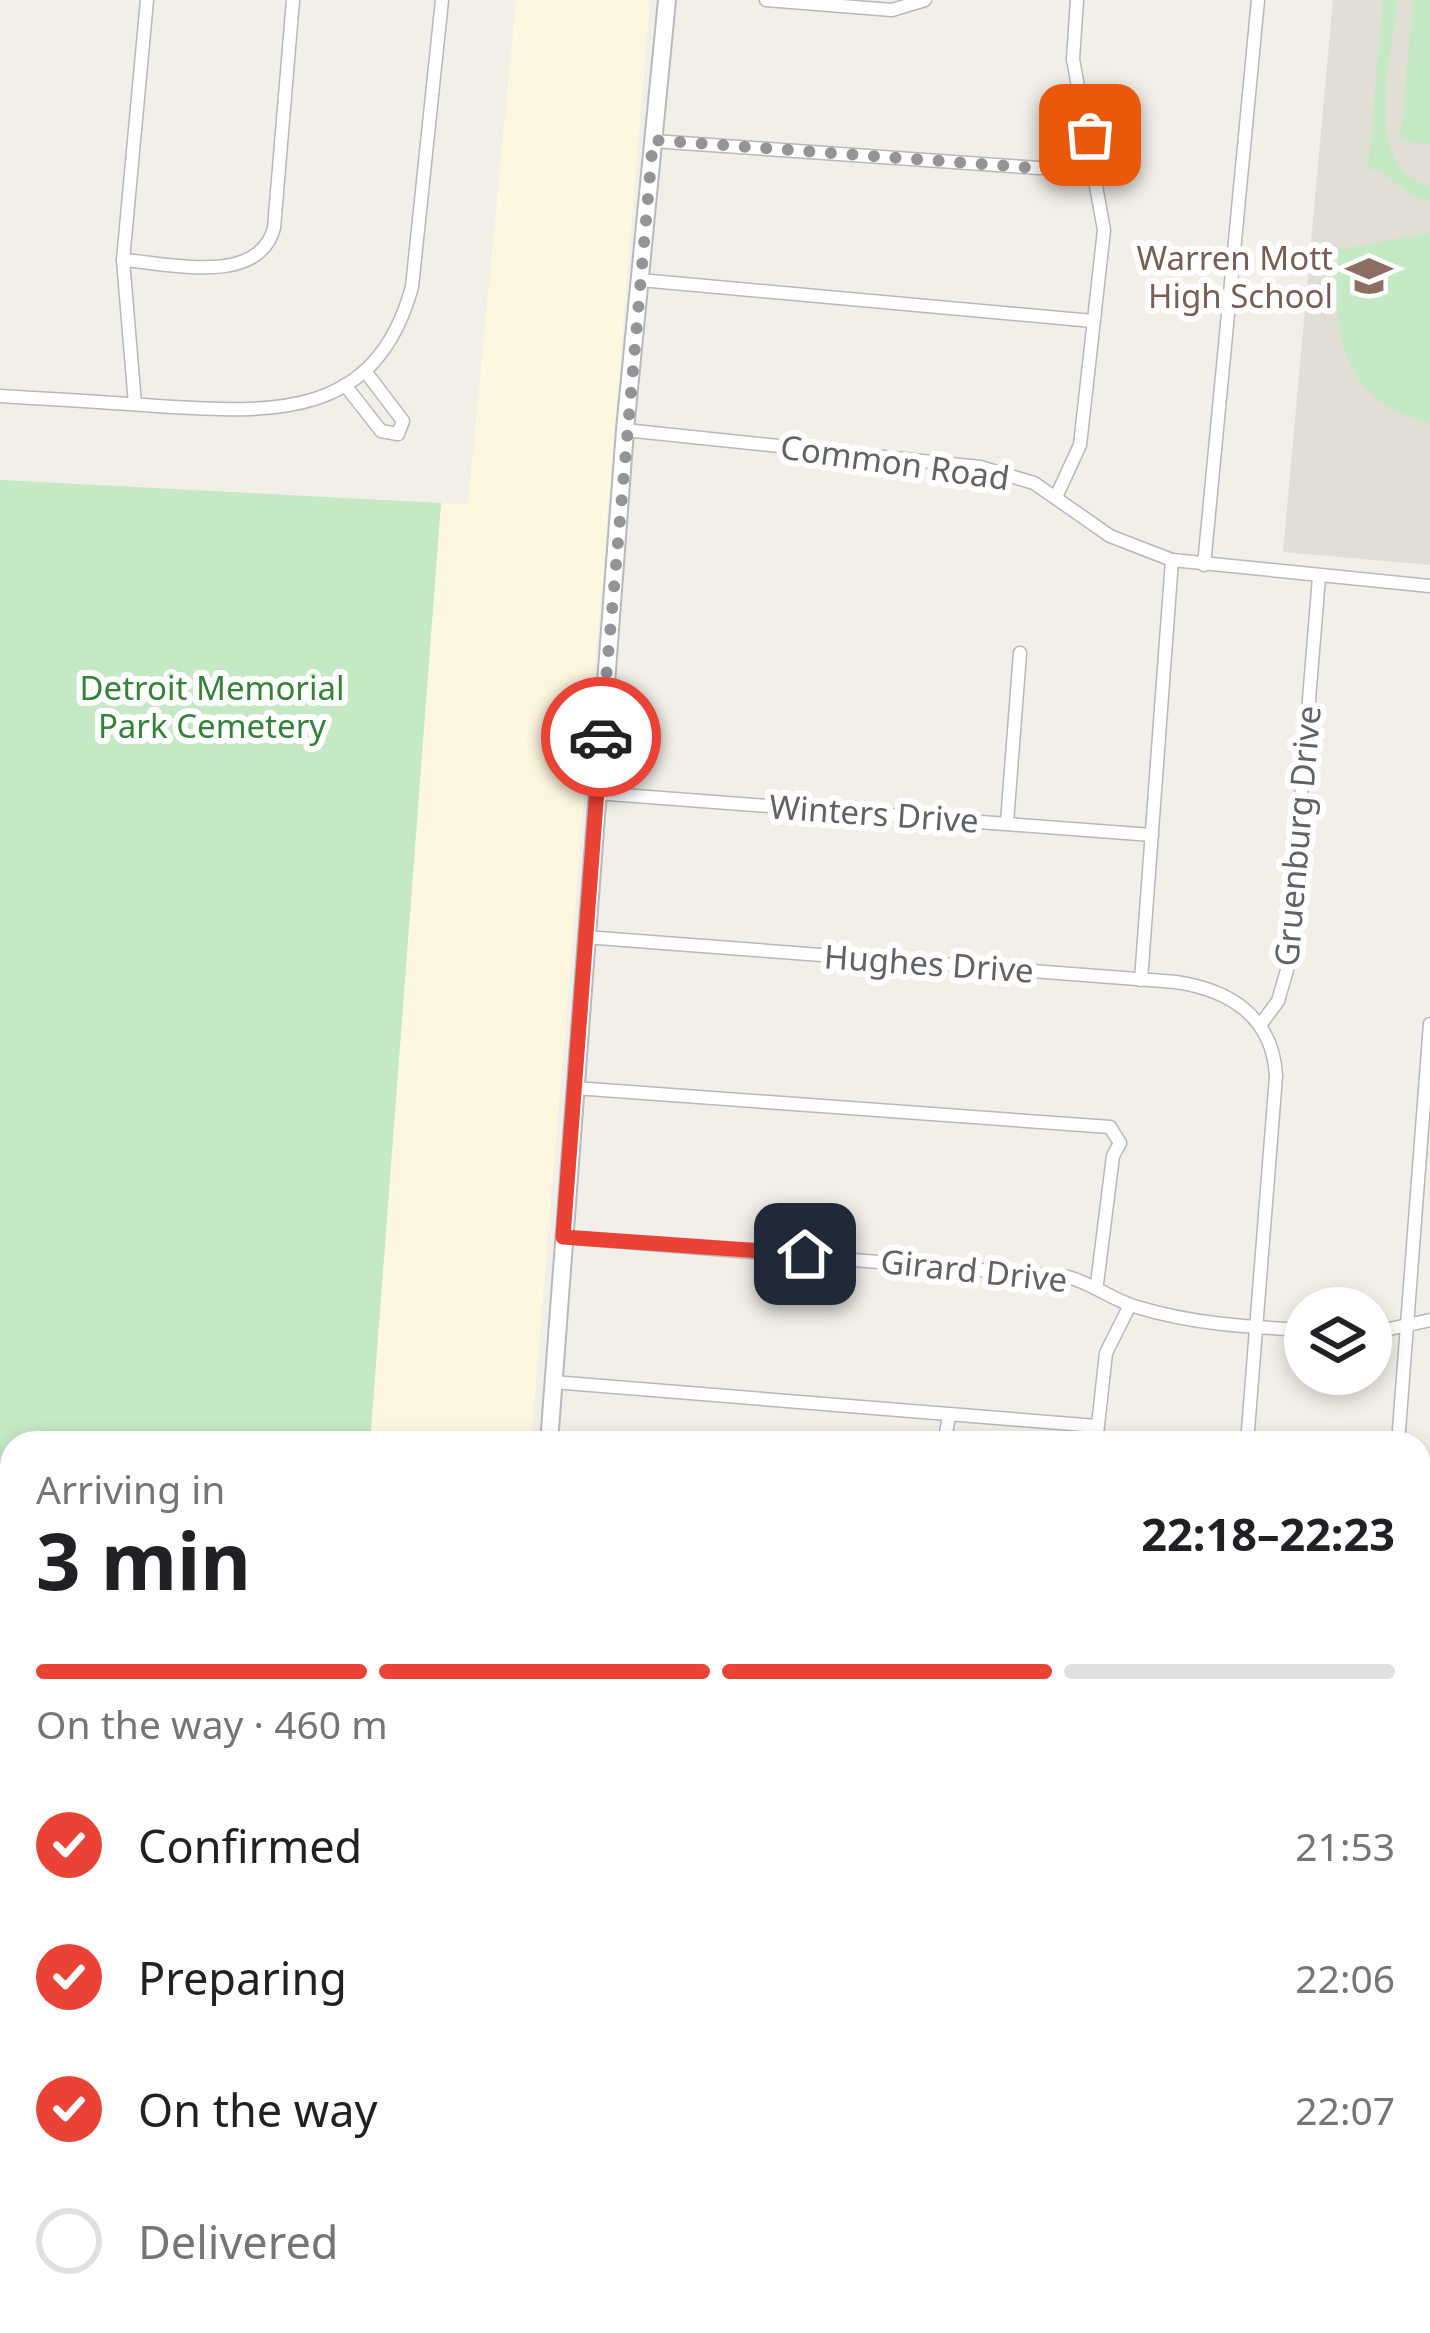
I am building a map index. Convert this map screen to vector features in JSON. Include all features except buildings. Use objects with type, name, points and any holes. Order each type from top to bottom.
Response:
[{"type":"main road","points":[[549,1431],[625,430],[667,0]]},
{"type":"street","points":[[135,404],[123,260],[147,0]]},
{"type":"street","points":[[123,260],[218,266],[245,263],[265,251],[274,228],[293,0]]},
{"type":"street","points":[[0,396],[271,411],[320,399],[364,371],[400,327],[412,287],[442,0]]},
{"type":"street","points":[[766,0],[892,10],[925,0]]},
{"type":"street","points":[[1056,497],[1080,446],[1105,230],[1073,58],[1077,0]]},
{"type":"street","points":[[1204,565],[1258,0]]},
{"type":"street","points":[[653,140],[1039,169],[1096,166]]},
{"type":"street","points":[[640,280],[1093,322]]},
{"type":"street","points":[[345,385],[380,430],[398,434],[403,421],[364,371]]},
{"type":"street","name":"Common Road","points":[[625,430],[980,467],[1034,483],[1110,536],[1172,560],[1430,586]]},
{"type":"street","points":[[1141,980],[1172,560]]},
{"type":"street","name":"Gruenburg Drive","points":[[1261,1024],[1278,1001],[1287,970],[1319,577]]},
{"type":"street","points":[[1007,822],[1020,653]]},
{"type":"street","name":"Winters Drive","points":[[596,793],[1152,835]]},
{"type":"street","name":"Hughes Drive","points":[[586,937],[1202,986],[1225,995],[1261,1024]]},
{"type":"street","points":[[1248,1431],[1276,1076],[1270,1040],[1261,1024]]},
{"type":"street","points":[[1399,1431],[1430,1024]]},
{"type":"street","points":[[575,1088],[1110,1126],[1120,1143],[1097,1284]]},
{"type":"street","name":"Girard Drive","points":[[563,1237],[933,1264],[1097,1284],[1130,1305],[1284,1329]]},
{"type":"street","points":[[1097,1431],[1106,1353],[1130,1305]]},
{"type":"street","points":[[1392,1328],[1430,1320]]},
{"type":"street","points":[[553,1382],[1097,1426]]},
{"type":"street","points":[[947,1431],[950,1417]]},
{"type":"shaded area","points":[[516,0],[650,0],[532,1431],[371,1431],[441,503],[468,504]]},
{"type":"shaded area","name":"Warren Mott High School","points":[[1333,0],[1430,0],[1430,565],[1283,552]]},
{"type":"green space","points":[[1383,0],[1398,0],[1387,78],[1387,133],[1394,157],[1408,175],[1430,186],[1430,201],[1368,168]]},
{"type":"green space","points":[[1413,0],[1430,0],[1430,144],[1400,141]]},
{"type":"green space","points":[[1430,233],[1430,423],[1400,413],[1376,398],[1359,379],[1340,333],[1337,278],[1339,249]]},
{"type":"green space","name":"Detroit Memorial Park Cemetery","points":[[0,480],[441,503],[371,1431],[0,1431]]},
{"type":"way so far","points":[[601,737],[653,140],[1064,170],[1096,166],[1090,135]]},
{"type":"place","name":"Warren Mott High School","points":[[1369,276]]},
{"type":"route","points":[[601,737],[563,1237],[805,1254]]}]
